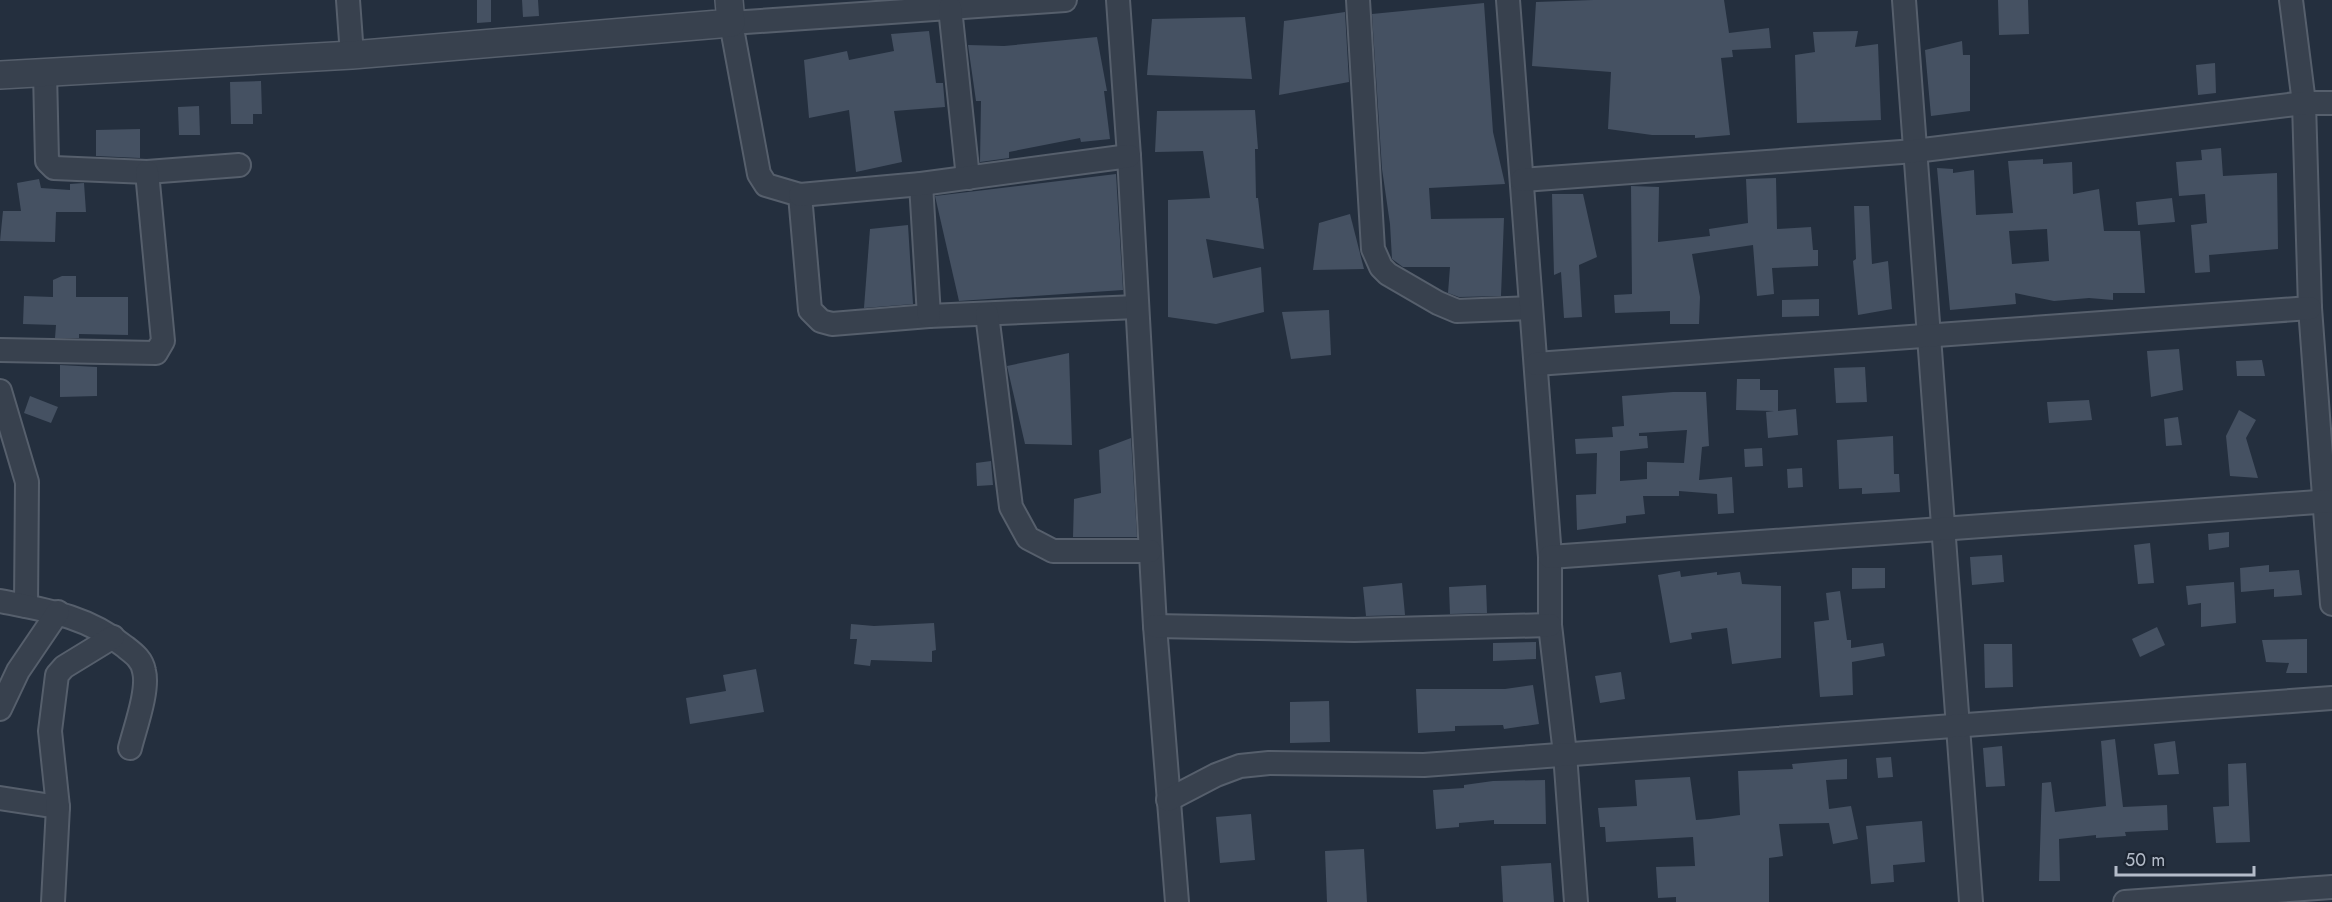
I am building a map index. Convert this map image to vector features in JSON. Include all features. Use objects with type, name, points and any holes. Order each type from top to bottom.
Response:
[{"type":"street","points":[[348,0],[352,54]]},
{"type":"street","points":[[0,75],[352,54],[730,12],[950,8],[1065,0]]},
{"type":"street","points":[[1118,0],[1129,156],[1150,551],[1177,902]]},
{"type":"street","points":[[1358,0],[1373,249],[1381,267],[1438,303],[1457,311],[1531,308]]},
{"type":"street","points":[[1508,0],[1550,557],[1550,625],[1565,754],[1576,902]]},
{"type":"street","points":[[1904,0],[1971,902]]},
{"type":"street","points":[[2291,0],[2304,103],[2310,308],[2328,502],[2332,604]]},
{"type":"street","points":[[950,8],[968,177]]},
{"type":"street","points":[[730,12],[762,181],[766,185],[801,195],[921,184],[1129,156]]},
{"type":"street","points":[[45,72],[49,166],[147,172],[239,165]]},
{"type":"street","points":[[1522,180],[1915,151],[2304,103],[2332,103]]},
{"type":"street","points":[[0,350],[156,353],[163,341],[147,172]]},
{"type":"street","points":[[921,184],[929,316]]},
{"type":"street","points":[[801,195],[810,309],[820,321],[832,324],[929,316],[1136,307]]},
{"type":"street","points":[[1536,364],[2310,308]]},
{"type":"street","points":[[987,314],[1011,507],[1028,538],[1053,551],[1150,551]]},
{"type":"street","points":[[0,391],[27,482],[26,606]]},
{"type":"street","points":[[1550,557],[2328,502]]},
{"type":"street","points":[[0,601],[58,612],[84,620],[113,637],[138,657],[144,670],[145,682],[130,748]]},
{"type":"street","points":[[0,709],[9,668],[58,612]]},
{"type":"street","points":[[1155,626],[1354,630],[1550,625]]},
{"type":"street","points":[[53,902],[58,807],[50,731],[57,675],[64,668],[113,637]]},
{"type":"street","points":[[1168,800],[1216,775],[1240,766],[1338,762],[1424,765],[2332,699]]},
{"type":"street","points":[[0,798],[58,807]]},
{"type":"street","points":[[2125,902],[2332,887]]},
{"type":"building","points":[[477,0],[491,0],[491,22],[477,23]]},
{"type":"building","points":[[522,0],[538,0],[539,16],[523,17]]},
{"type":"building","points":[[1724,0],[1729,33],[1769,28],[1771,48],[1732,50],[1733,57],[1721,58],[1730,135],[1695,138],[1695,135],[1652,135],[1608,129],[1611,72],[1532,66],[1536,2]]},
{"type":"building","points":[[1998,0],[2028,0],[2029,34],[1999,35]]},
{"type":"building","points":[[1484,3],[1493,132],[1505,184],[1429,188],[1431,219],[1504,218],[1501,296],[1459,297],[1448,293],[1450,267],[1403,267],[1392,259],[1390,224],[1382,169],[1372,14]]},
{"type":"building","points":[[1345,12],[1349,82],[1279,95],[1284,21]]},
{"type":"building","points":[[1245,17],[1252,79],[1147,75],[1152,19]]},
{"type":"building","points":[[929,31],[936,83],[943,83],[945,107],[894,111],[902,162],[856,172],[849,110],[809,118],[804,60],[847,51],[849,60],[894,51],[891,34]]},
{"type":"building","points":[[1858,31],[1855,47],[1878,44],[1881,120],[1797,123],[1795,55],[1815,52],[1813,32]]},
{"type":"building","points":[[1097,37],[1107,91],[1104,91],[1110,139],[1081,142],[1080,138],[1009,152],[1009,158],[980,162],[981,101],[976,101],[968,45],[1004,46]]},
{"type":"building","points":[[1962,41],[1963,55],[1970,55],[1970,111],[1931,116],[1925,50]]},
{"type":"building","points":[[2215,63],[2216,93],[2198,95],[2196,65]]},
{"type":"building","points":[[261,81],[262,114],[253,114],[253,124],[231,124],[230,82]]},
{"type":"building","points":[[199,106],[200,135],[179,135],[178,107]]},
{"type":"building","points":[[1255,110],[1258,149],[1255,149],[1256,198],[1258,198],[1264,249],[1206,239],[1213,278],[1261,267],[1264,312],[1216,324],[1168,317],[1168,200],[1210,198],[1203,151],[1155,152],[1157,111]]},
{"type":"building","points":[[140,129],[140,158],[96,156],[96,130]]},
{"type":"building","points":[[2221,148],[2223,176],[2277,173],[2278,249],[2209,255],[2210,272],[2195,273],[2191,225],[2207,223],[2205,194],[2179,196],[2176,162],[2202,160],[2201,150]]},
{"type":"building","points":[[2043,159],[2043,164],[2072,162],[2073,194],[2099,189],[2104,231],[2140,231],[2145,293],[2113,293],[2113,300],[2089,298],[2054,301],[2015,293],[2016,304],[1950,310],[1937,168],[1953,169],[1953,173],[1974,170],[1976,215],[2013,213],[2008,161]],"holes":[[[2047,229],[2049,261],[2012,264],[2009,231]]]},
{"type":"building","points":[[1116,174],[1123,290],[959,301],[935,196]]},
{"type":"building","points":[[1776,178],[1777,229],[1811,227],[1813,250],[1818,250],[1818,266],[1772,268],[1774,294],[1757,296],[1753,245],[1692,254],[1700,297],[1699,324],[1670,324],[1670,311],[1615,313],[1614,295],[1632,294],[1631,186],[1659,187],[1658,242],[1710,236],[1709,229],[1748,223],[1746,179]]},
{"type":"building","points":[[39,179],[41,188],[70,190],[70,184],[84,183],[86,212],[56,212],[55,242],[0,241],[3,211],[21,211],[17,183]]},
{"type":"building","points":[[1552,194],[1583,194],[1597,257],[1579,265],[1582,317],[1564,318],[1561,272],[1554,275]]},
{"type":"building","points":[[2172,198],[2175,222],[2138,225],[2136,202]]},
{"type":"building","points":[[1854,206],[1869,206],[1872,264],[1888,261],[1892,309],[1858,315],[1853,261],[1856,259]]},
{"type":"building","points":[[1350,214],[1364,269],[1313,270],[1319,223]]},
{"type":"building","points":[[908,225],[913,304],[864,308],[870,229]]},
{"type":"building","points":[[62,276],[76,276],[76,297],[128,297],[128,335],[79,334],[79,338],[55,338],[56,325],[23,324],[24,296],[53,297],[53,280]]},
{"type":"building","points":[[1819,299],[1819,316],[1782,317],[1782,300]]},
{"type":"building","points":[[1329,310],[1331,355],[1291,359],[1282,312]]},
{"type":"building","points":[[2179,349],[2183,390],[2151,397],[2147,351]]},
{"type":"building","points":[[1069,353],[1072,445],[1025,444],[1007,366]]},
{"type":"building","points":[[2262,360],[2265,376],[2237,376],[2236,361]]},
{"type":"building","points":[[60,365],[97,367],[97,396],[60,397]]},
{"type":"building","points":[[1865,367],[1867,402],[1836,403],[1834,368]]},
{"type":"building","points":[[1737,379],[1760,379],[1760,390],[1778,390],[1778,411],[1796,409],[1798,435],[1768,438],[1766,412],[1774,411],[1736,410]]},
{"type":"building","points":[[1706,392],[1709,446],[1702,447],[1699,480],[1732,477],[1734,513],[1718,514],[1717,494],[1679,491],[1679,496],[1643,496],[1645,514],[1626,516],[1626,523],[1577,530],[1576,495],[1596,494],[1597,453],[1576,454],[1575,439],[1613,437],[1612,427],[1624,426],[1622,396]],"holes":[[[1687,430],[1684,463],[1647,462],[1647,479],[1620,481],[1620,451],[1648,448],[1647,436],[1639,436],[1639,433]]]},
{"type":"building","points":[[30,396],[58,407],[51,423],[24,413]]},
{"type":"building","points":[[2089,400],[2092,420],[2049,423],[2047,402]]},
{"type":"building","points":[[2239,410],[2256,420],[2246,438],[2258,478],[2230,476],[2226,436]]},
{"type":"building","points":[[2178,417],[2182,445],[2166,446],[2164,419]]},
{"type":"building","points":[[1893,436],[1894,474],[1899,474],[1900,492],[1862,494],[1862,488],[1839,489],[1837,440]]},
{"type":"building","points":[[1131,438],[1137,537],[1073,537],[1074,499],[1101,493],[1099,450]]},
{"type":"building","points":[[1762,448],[1763,466],[1745,467],[1744,449]]},
{"type":"building","points":[[991,461],[993,485],[977,486],[976,463]]},
{"type":"building","points":[[1802,468],[1803,487],[1788,488],[1787,469]]},
{"type":"building","points":[[2229,532],[2229,547],[2209,550],[2208,534]]},
{"type":"building","points":[[2150,543],[2154,583],[2138,584],[2134,545]]},
{"type":"building","points":[[2002,555],[2004,582],[1972,585],[1970,557]]},
{"type":"building","points":[[2269,565],[2269,572],[2299,570],[2302,595],[2274,597],[2274,589],[2241,592],[2240,568]]},
{"type":"building","points":[[1852,568],[1885,568],[1885,588],[1852,589]]},
{"type":"building","points":[[1680,571],[1681,577],[1717,572],[1717,575],[1740,572],[1742,584],[1781,586],[1781,658],[1732,664],[1727,628],[1691,633],[1692,639],[1670,643],[1658,575]]},
{"type":"building","points":[[2234,582],[2236,623],[2201,627],[2201,603],[2188,605],[2186,586]]},
{"type":"building","points":[[1402,583],[1405,615],[1366,616],[1363,587]]},
{"type":"building","points":[[1486,585],[1487,613],[1450,614],[1449,587]]},
{"type":"building","points":[[1840,591],[1847,640],[1851,640],[1851,648],[1883,643],[1885,656],[1852,662],[1853,695],[1820,697],[1814,622],[1829,620],[1826,593]]},
{"type":"building","points":[[934,623],[936,650],[932,651],[932,662],[871,660],[870,666],[854,664],[857,639],[850,639],[851,624],[874,626]]},
{"type":"building","points":[[2157,627],[2165,645],[2140,657],[2132,639]]},
{"type":"building","points":[[2307,639],[2307,673],[2286,673],[2289,663],[2266,662],[2262,640]]},
{"type":"building","points":[[1536,642],[1536,659],[1493,661],[1493,643]]},
{"type":"building","points":[[1984,644],[2012,644],[2013,687],[1985,688]]},
{"type":"building","points":[[756,669],[764,712],[690,724],[686,698],[726,691],[723,675]]},
{"type":"building","points":[[1621,672],[1625,699],[1600,703],[1595,676]]},
{"type":"building","points":[[1533,685],[1539,724],[1504,729],[1503,725],[1455,726],[1455,731],[1418,733],[1416,689],[1505,689]]},
{"type":"building","points":[[1329,701],[1330,742],[1290,743],[1290,702]]},
{"type":"building","points":[[2115,739],[2123,807],[2167,805],[2168,830],[2125,832],[2126,836],[2096,838],[2096,835],[2059,839],[2060,881],[2039,881],[2042,783],[2051,782],[2055,812],[2106,806],[2101,741]]},
{"type":"building","points":[[2175,741],[2179,774],[2158,775],[2154,744]]},
{"type":"building","points":[[2002,746],[2005,786],[1986,787],[1983,748]]},
{"type":"building","points":[[1891,757],[1893,777],[1878,778],[1876,758]]},
{"type":"building","points":[[1847,759],[1847,779],[1826,780],[1829,809],[1851,806],[1858,839],[1833,844],[1829,823],[1779,824],[1783,856],[1769,858],[1769,902],[1676,902],[1676,897],[1658,898],[1656,867],[1695,866],[1693,837],[1606,842],[1605,827],[1600,827],[1598,808],[1637,806],[1635,780],[1690,777],[1696,820],[1710,819],[1740,815],[1738,771],[1793,769],[1792,764]]},
{"type":"building","points":[[2246,763],[2250,842],[2216,843],[2213,807],[2229,806],[2228,764]]},
{"type":"building","points":[[1545,780],[1546,824],[1494,824],[1494,820],[1459,823],[1459,827],[1436,829],[1433,790],[1464,788],[1464,785],[1493,781]]},
{"type":"building","points":[[1251,814],[1255,860],[1220,863],[1216,817]]},
{"type":"building","points":[[1922,821],[1925,862],[1893,865],[1894,882],[1871,884],[1866,826]]},
{"type":"building","points":[[1364,849],[1367,902],[1327,902],[1325,851]]},
{"type":"building","points":[[1551,863],[1554,902],[1503,902],[1501,866]]}]
